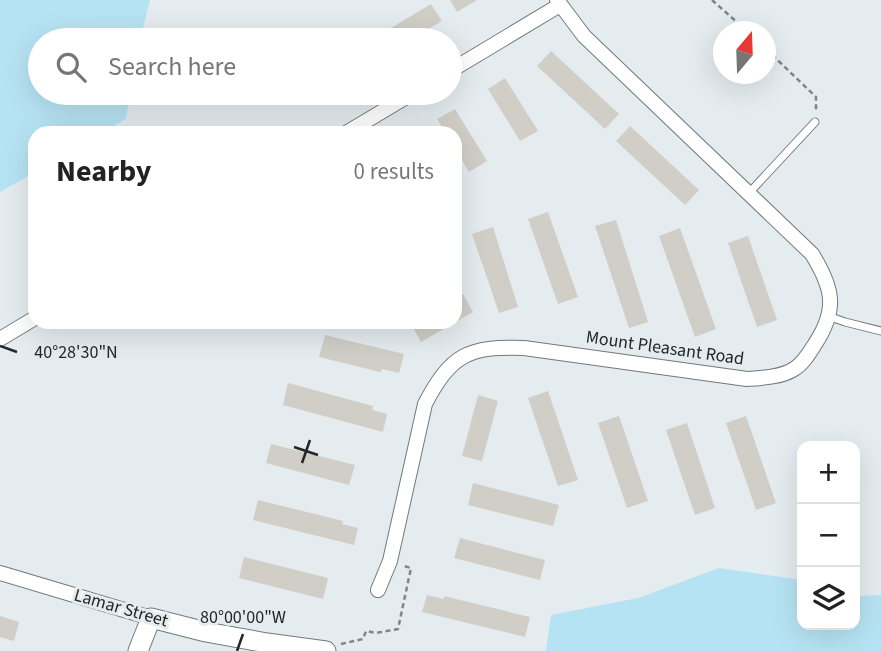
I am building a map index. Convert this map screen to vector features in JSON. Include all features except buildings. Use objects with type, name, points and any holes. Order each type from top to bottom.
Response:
[{"type":"street","points":[[462,63],[559,2]]},
{"type":"street","name":"Mount Pleasant Road","points":[[378,590],[390,561],[425,404],[439,379],[458,358],[498,347],[524,348],[747,379],[771,377],[794,369],[809,353],[822,334],[831,309],[829,291],[812,254],[584,36],[559,2]]},
{"type":"street","points":[[358,126],[393,105]]},
{"type":"street","points":[[0,339],[28,322]]},
{"type":"street","name":"Lamar Street","points":[[0,573],[206,632],[320,650]]},
{"type":"street","points":[[138,651],[151,618]]},
{"type":"lane","points":[[749,194],[815,122]]},
{"type":"lane","points":[[828,316],[881,331]]},
{"type":"path","points":[[712,0],[736,21]]},
{"type":"path","points":[[776,59],[816,97],[815,122]]},
{"type":"path","points":[[320,650],[363,639],[366,631],[376,633],[398,629],[411,568],[390,561]]},
{"type":"shaded area","points":[[0,0],[150,0],[143,28],[28,28],[28,105],[128,105],[126,119],[114,126],[28,126],[28,176],[0,192]]},
{"type":"shaded area","points":[[719,568],[797,579],[797,630],[860,630],[860,596],[881,595],[881,651],[546,651],[551,615],[638,598]]}]
